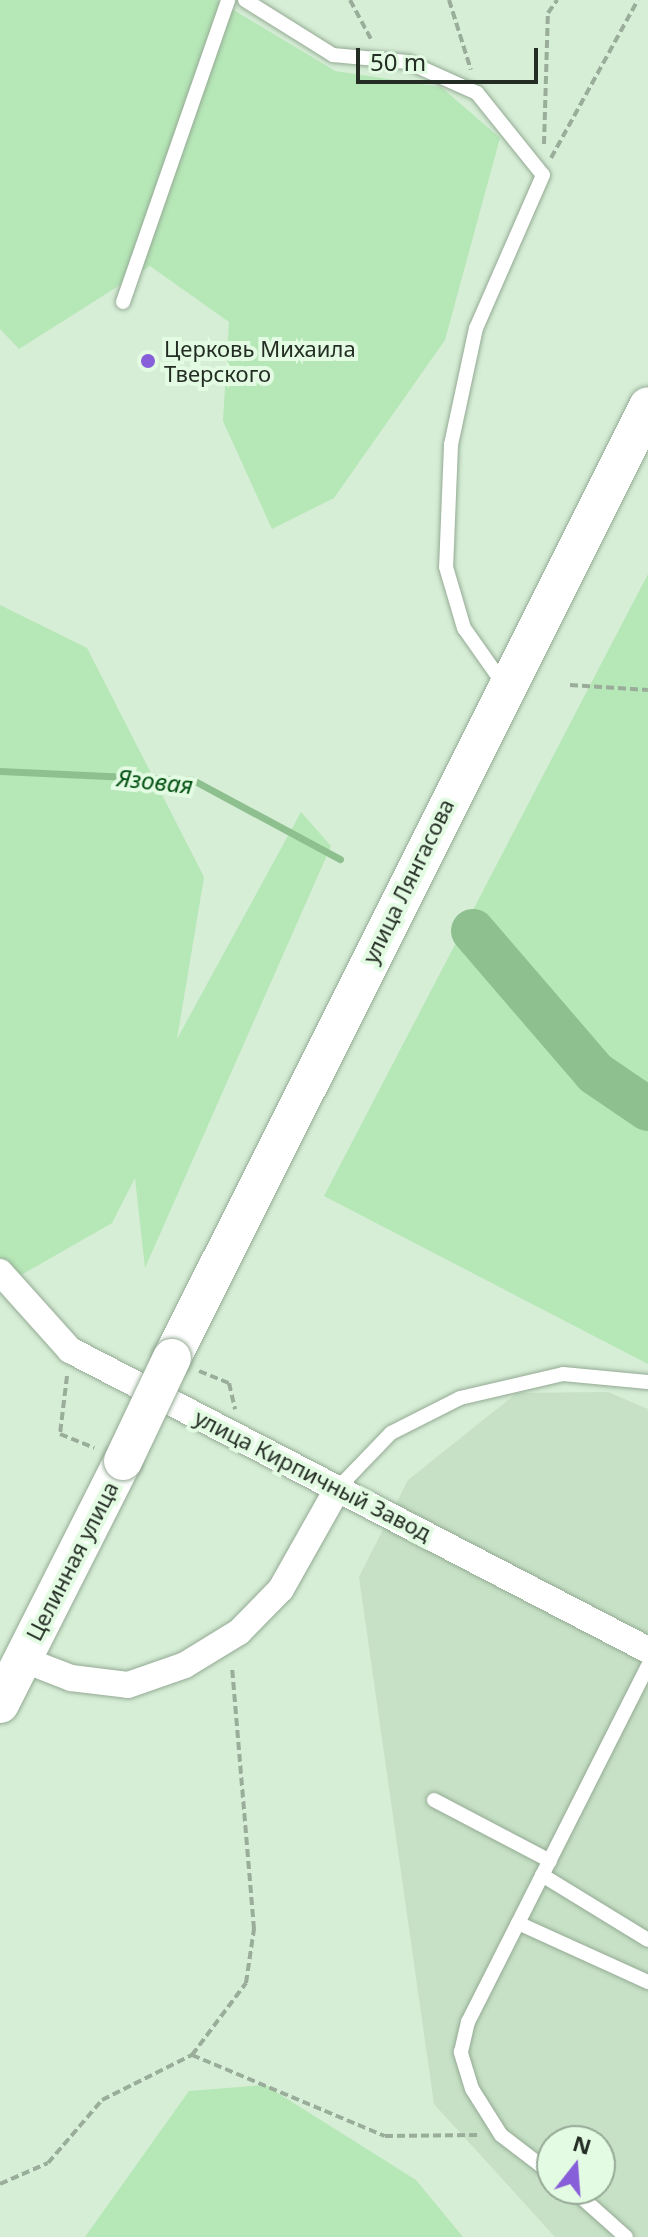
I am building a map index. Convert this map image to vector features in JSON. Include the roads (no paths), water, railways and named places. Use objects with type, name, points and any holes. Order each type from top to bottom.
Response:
[{"type":"main road","name":"улица Лянгасова","points":[[110,1455],[184,1364],[504,685],[648,406]]},
{"type":"main road","name":"Целинная улица","points":[[0,1704],[110,1455]]},
{"type":"street","name":"улица Кирпичный Завод","points":[[0,1272],[70,1350],[648,1650]]},
{"type":"street","points":[[22,1659],[71,1678],[128,1685],[185,1665],[239,1632],[281,1589],[338,1488]]},
{"type":"lane","points":[[123,302],[228,0]]},
{"type":"lane","points":[[245,0],[333,55],[408,62],[477,93],[543,175],[476,328],[451,445],[446,567],[464,628],[504,685]]},
{"type":"lane","points":[[338,1488],[391,1433],[460,1398],[563,1374],[648,1382]]},
{"type":"lane","points":[[536,2162],[501,2135],[472,2089],[461,2052],[468,2022],[648,1666]]},
{"type":"lane","points":[[434,1800],[546,1868],[648,1940]]},
{"type":"lane","points":[[518,1923],[648,1982]]},
{"type":"lane","points":[[590,2205],[626,2237]]},
{"type":"waterway","name":"Язовая","points":[[0,771],[193,780],[340,859]]},
{"type":"waterway","name":"Язовая","points":[[473,931],[595,1073],[648,1109]]},
{"type":"place","name":"Церковь Михаила Тверского","points":[[148,361]]}]
